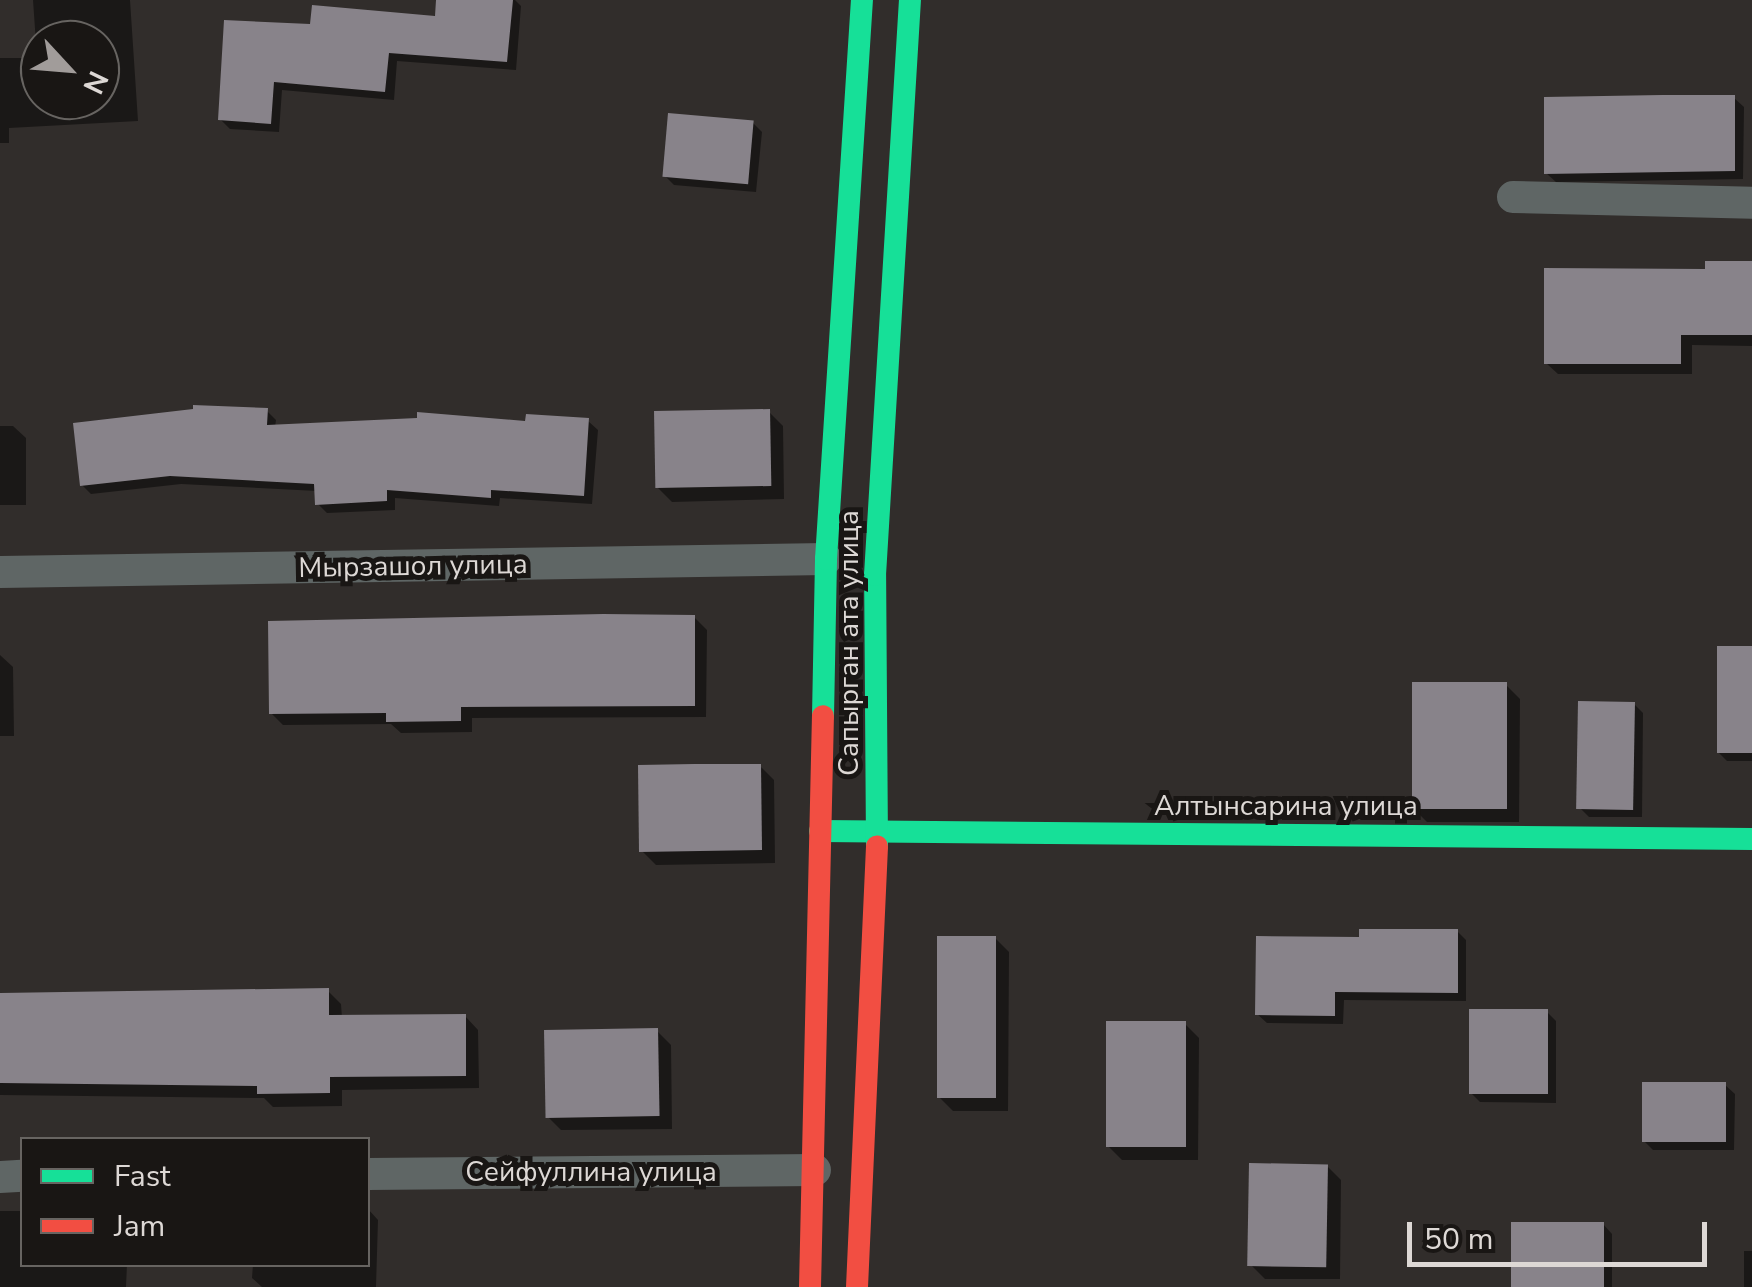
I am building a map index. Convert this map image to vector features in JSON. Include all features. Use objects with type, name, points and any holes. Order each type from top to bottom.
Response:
[{"type":"main road","name":"Сапырган ата улица","points":[[810,1287],[826,559],[862,0]]},
{"type":"main road","name":"Сапырган ата улица","points":[[856,1287],[878,834],[875,574],[910,0]]},
{"type":"main road","name":"Алтынсарина улица","points":[[820,831],[1752,839]]},
{"type":"street","points":[[1513,197],[1752,203]]},
{"type":"street","name":"Мырзашол улица","points":[[0,572],[826,559]]},
{"type":"street","name":"Сейфуллина улица","points":[[370,1174],[815,1170]]},
{"type":"building","points":[[436,0],[513,0],[507,62],[389,53],[385,92],[274,82],[271,124],[218,120],[224,20],[310,24],[312,5],[435,16]]},
{"type":"building","points":[[1735,95],[1735,171],[1544,174],[1544,97]]},
{"type":"building","points":[[668,113],[754,120],[748,184],[662,177]]},
{"type":"building","points":[[1705,261],[1752,261],[1752,335],[1681,335],[1681,364],[1544,364],[1544,268],[1705,269]]},
{"type":"building","points":[[193,405],[268,408],[267,425],[417,418],[417,412],[525,421],[526,414],[589,418],[584,496],[491,490],[491,498],[387,490],[387,501],[315,505],[314,484],[170,476],[80,486],[73,423],[193,409]]},
{"type":"building","points":[[770,409],[771,486],[655,488],[654,411]]},
{"type":"building","points":[[695,615],[695,706],[461,707],[461,721],[386,722],[386,713],[269,714],[268,621]]},
{"type":"building","points":[[1717,646],[1752,646],[1752,753],[1717,753]]},
{"type":"building","points":[[1412,682],[1507,682],[1507,809],[1412,809]]},
{"type":"building","points":[[1578,701],[1635,702],[1633,810],[1576,809]]},
{"type":"building","points":[[761,764],[762,850],[639,852],[638,765]]},
{"type":"building","points":[[1359,929],[1458,929],[1458,993],[1335,992],[1335,1016],[1255,1015],[1256,936],[1359,937]]},
{"type":"building","points":[[937,936],[996,936],[996,1098],[937,1098]]},
{"type":"building","points":[[329,988],[329,1015],[466,1014],[466,1076],[330,1077],[330,1093],[257,1094],[257,1086],[0,1083],[0,993]]},
{"type":"building","points":[[1469,1009],[1548,1009],[1548,1094],[1469,1094]]},
{"type":"building","points":[[1106,1021],[1186,1021],[1186,1147],[1106,1147]]},
{"type":"building","points":[[658,1028],[660,1116],[546,1118],[544,1030]]},
{"type":"building","points":[[1642,1082],[1726,1082],[1726,1142],[1642,1142]]},
{"type":"building","points":[[1249,1163],[1328,1164],[1326,1267],[1247,1266]]},
{"type":"building","points":[[1511,1222],[1604,1222],[1604,1287],[1511,1287]]},
{"type":"traffic: fast","points":[[823,716],[826,559],[862,0]]},
{"type":"traffic: fast","points":[[877,846],[875,575],[910,0]]},
{"type":"traffic: fast","points":[[820,831],[1752,839]]},
{"type":"traffic: jam","points":[[810,1287],[823,716]]},
{"type":"traffic: jam","points":[[857,1287],[877,846]]}]
